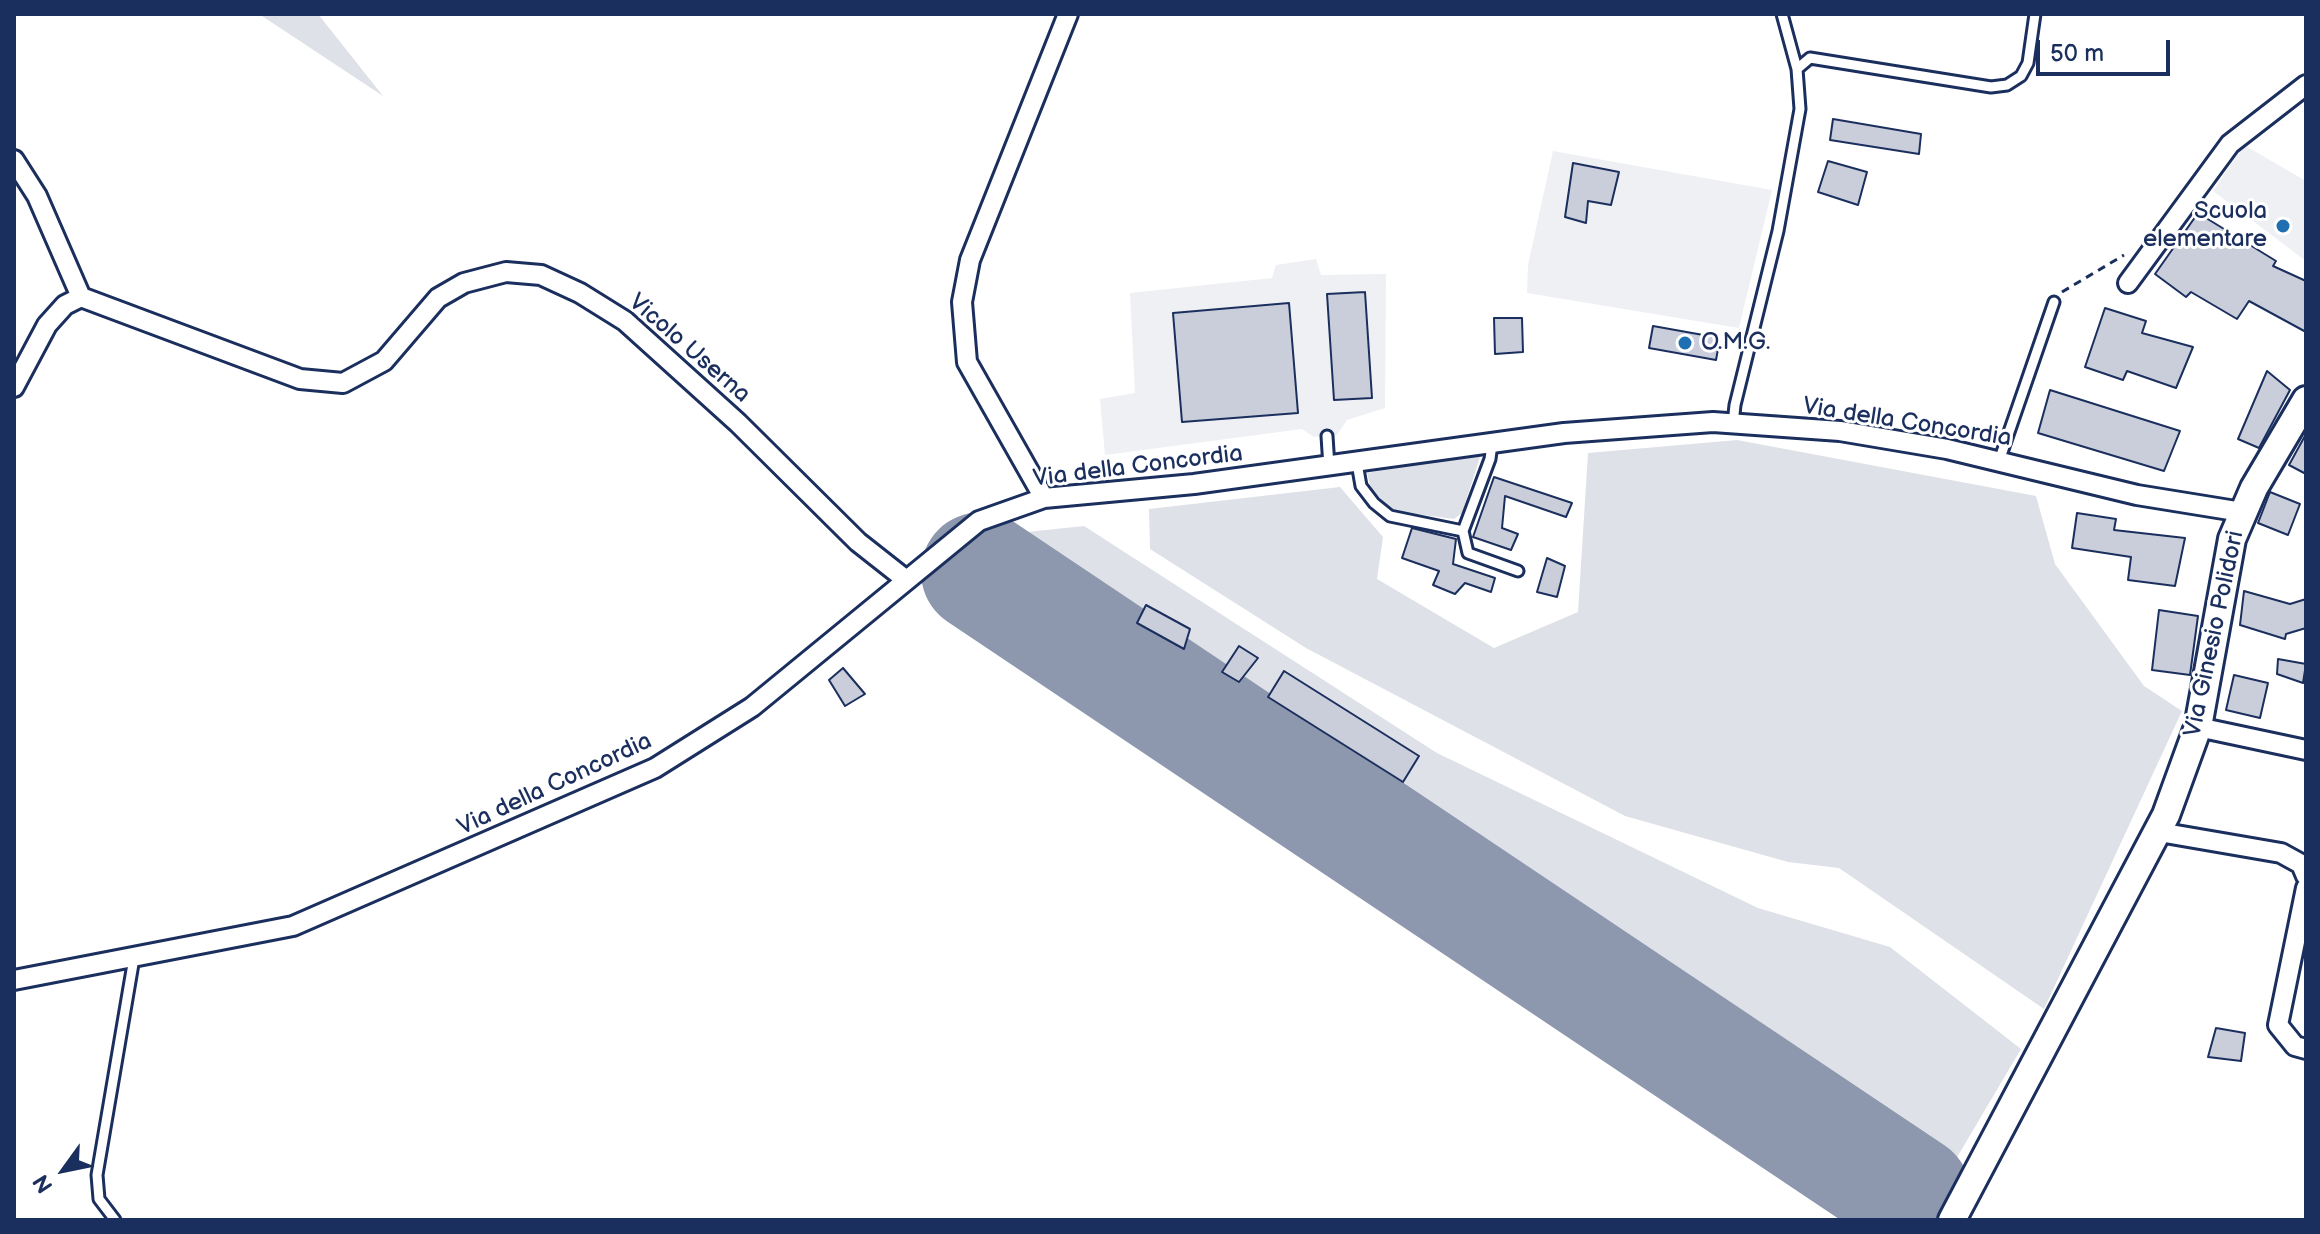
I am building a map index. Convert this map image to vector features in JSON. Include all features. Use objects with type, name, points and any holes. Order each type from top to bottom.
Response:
[{"type":"street","points":[[1044,498],[967,362],[962,302],[970,260],[1068,14]]},
{"type":"street","points":[[2128,283],[2230,144],[2306,85]]},
{"type":"street","points":[[14,160],[37,196],[81,297],[65,305],[47,325],[14,387]]},
{"type":"street","name":"Vicolo Userna","points":[[81,297],[300,379],[343,383],[384,361],[438,298],[464,283],[506,272],[541,275],[580,293],[625,321],[738,423],[858,542],[905,579]]},
{"type":"street","name":"Via Ginesio Polidori","points":[[1952,1220],[2159,832],[2198,727],[2232,539],[2242,512],[2306,400]]},
{"type":"street","name":"Via della Concordia","points":[[14,980],[293,926],[655,768],[752,707],[979,521],[1044,498],[1329,467],[1564,433],[1733,424],[1840,431],[1999,461],[2137,495],[2242,512]]},
{"type":"street","points":[[2198,727],[2306,750]]},
{"type":"street","points":[[2159,832],[2281,853],[2304,868]]},
{"type":"street","points":[[2306,888],[2278,1025],[2295,1046],[2306,1049]]},
{"type":"lane","points":[[1733,424],[1780,217],[1800,109],[1797,69],[1782,14]]},
{"type":"lane","points":[[1797,69],[1810,58],[1991,87],[2007,85],[2021,76],[2028,63],[2035,14]]},
{"type":"lane","points":[[1999,461],[2054,302]]},
{"type":"lane","points":[[1327,436],[1329,467]]},
{"type":"lane","points":[[1492,444],[1463,531],[1468,553],[1518,571]]},
{"type":"lane","points":[[1357,463],[1361,486],[1374,503],[1390,516],[1463,531]]},
{"type":"lane","points":[[115,1220],[99,1199],[97,1175],[134,958]]},
{"type":"path","points":[[2054,302],[2065,289],[2132,249]]},
{"type":"shaded area","points":[[259,14],[318,14],[383,96]]},
{"type":"shaded area","name":"Scuola elementare","points":[[2244,145],[2306,181],[2306,261],[2213,191]]},
{"type":"shaded area","points":[[1553,151],[1772,190],[1739,328],[1527,293],[1528,265]]},
{"type":"shaded area","points":[[1316,259],[1321,275],[1386,274],[1385,408],[1347,420],[1337,435],[1314,437],[1302,429],[1105,455],[1100,399],[1135,393],[1130,293],[1272,278],[1276,265]]},
{"type":"shaded area","points":[[1737,440],[2036,496],[2055,564],[2144,686],[2182,711],[2044,1009],[1839,868],[1788,862],[1625,816],[1306,648],[1150,549],[1149,509],[1340,487],[1383,537],[1377,579],[1494,648],[1578,612],[1588,453]]},
{"type":"shaded area","points":[[1481,454],[1462,513],[1454,519],[1394,511],[1371,489],[1367,473]]},
{"type":"shaded area","points":[[1084,526],[1437,753],[1758,908],[1890,947],[2021,1049],[1920,1220],[1890,1220],[937,585],[989,536]]},
{"type":"building","points":[[1833,119],[1921,134],[1919,154],[1830,140]]},
{"type":"building","points":[[1828,161],[1867,172],[1858,205],[1818,192]]},
{"type":"building","points":[[1573,163],[1619,172],[1611,205],[1588,201],[1586,223],[1565,217]]},
{"type":"building","points":[[2198,213],[2276,261],[2273,266],[2306,281],[2306,332],[2249,301],[2237,319],[2191,292],[2186,297],[2155,274]]},
{"type":"building","points":[[1365,292],[1372,398],[1334,400],[1327,294]]},
{"type":"building","points":[[1289,303],[1298,413],[1182,422],[1173,313]]},
{"type":"building","points":[[2105,308],[2146,321],[2142,333],[2193,347],[2176,388],[2127,371],[2123,380],[2085,367]]},
{"type":"building","points":[[1494,318],[1522,318],[1523,352],[1495,354]]},
{"type":"building","name":"O.M.G.","points":[[1653,326],[1720,338],[1716,360],[1649,348]]},
{"type":"building","points":[[2267,371],[2290,390],[2259,448],[2238,439]]},
{"type":"building","points":[[2050,390],[2180,431],[2164,471],[2038,433]]},
{"type":"building","points":[[2306,434],[2306,474],[2289,465]]},
{"type":"building","points":[[1494,477],[1572,503],[1566,517],[1505,496],[1502,528],[1518,534],[1511,550],[1473,537]]},
{"type":"building","points":[[2270,492],[2300,504],[2288,535],[2258,523]]},
{"type":"building","points":[[2077,513],[2116,519],[2114,530],[2185,538],[2175,586],[2128,580],[2131,557],[2072,548]]},
{"type":"building","points":[[1412,528],[1456,539],[1453,564],[1495,578],[1491,592],[1465,583],[1455,594],[1433,585],[1439,571],[1402,558]]},
{"type":"building","points":[[1547,558],[1565,566],[1557,597],[1537,592]]},
{"type":"building","points":[[2244,591],[2290,604],[2306,599],[2306,628],[2286,634],[2285,639],[2240,625]]},
{"type":"building","points":[[1146,605],[1190,629],[1184,649],[1137,623]]},
{"type":"building","points":[[2159,610],[2198,616],[2190,675],[2152,670]]},
{"type":"building","points":[[1239,646],[1258,658],[1239,682],[1222,672]]},
{"type":"building","points":[[2278,659],[2306,664],[2303,683],[2277,674]]},
{"type":"building","points":[[843,668],[865,694],[845,706],[829,680]]},
{"type":"building","points":[[1284,671],[1419,756],[1403,782],[1268,697]]},
{"type":"building","points":[[2234,675],[2268,683],[2260,718],[2226,710]]},
{"type":"building","points":[[2216,1028],[2245,1033],[2241,1061],[2208,1057]]},
{"type":"runway","points":[[981,572],[1911,1195]]},
{"type":"place","name":"Scuola elementare","points":[[2283,226]]},
{"type":"place","name":"O.M.G.","points":[[1685,343]]}]
